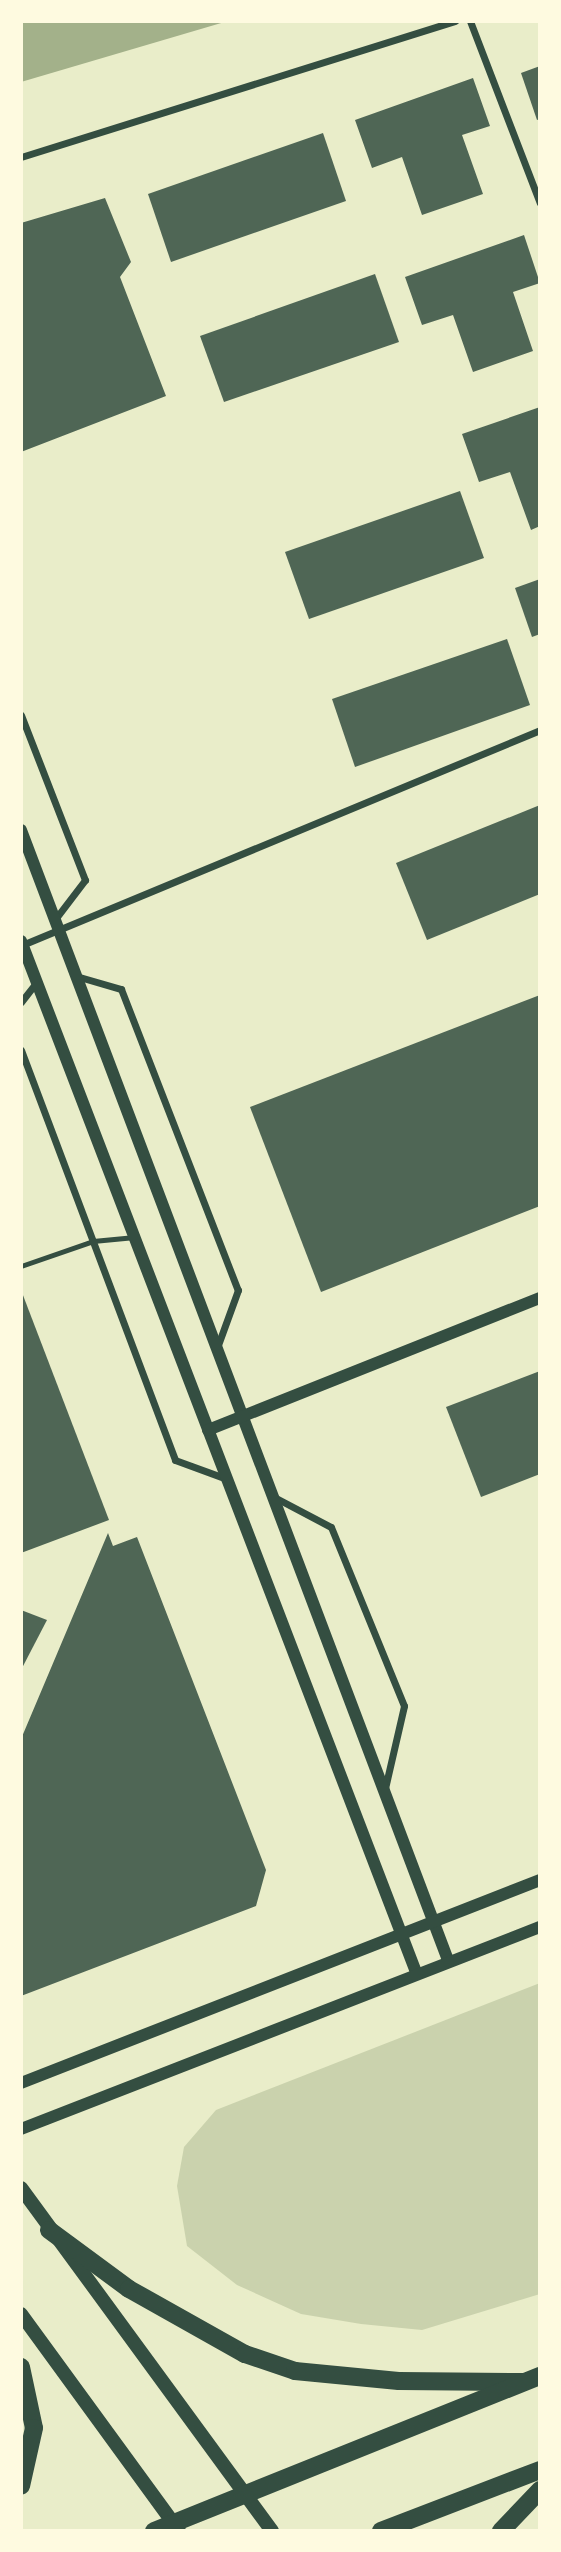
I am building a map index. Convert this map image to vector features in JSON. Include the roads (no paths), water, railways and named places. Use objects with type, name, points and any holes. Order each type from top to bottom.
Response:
[{"type":"main road","points":[[21,2188],[48,2230],[272,2531]]},
{"type":"main road","points":[[48,2230],[129,2288],[244,2354],[295,2371],[398,2381],[523,2382]]},
{"type":"main road","points":[[21,2315],[176,2526]]},
{"type":"main road","points":[[21,2367],[34,2428],[21,2486]]},
{"type":"main road","points":[[154,2531],[176,2526],[244,2490],[540,2376]]},
{"type":"main road","points":[[381,2531],[540,2470]]},
{"type":"main road","points":[[501,2531],[540,2490]]},
{"type":"street","points":[[21,157],[455,21]]},
{"type":"street","points":[[470,21],[540,203]]},
{"type":"street","points":[[21,715],[85,880],[57,924]]},
{"type":"street","points":[[416,1972],[21,944],[57,924],[540,730]]},
{"type":"street","points":[[21,830],[218,1345],[272,1497],[448,1960]]},
{"type":"street","points":[[76,976],[121,989],[238,1290],[218,1345]]},
{"type":"street","points":[[21,1002],[37,982]]},
{"type":"street","points":[[21,1050],[175,1460],[227,1479]]},
{"type":"street","points":[[208,1430],[540,1298]]},
{"type":"street","points":[[272,1497],[331,1527],[404,1706],[384,1792]]},
{"type":"street","points":[[21,2083],[540,1880]]},
{"type":"street","points":[[21,2129],[416,1972],[540,1927]]},
{"type":"lane","points":[[21,1266],[93,1241],[135,1237]]}]
